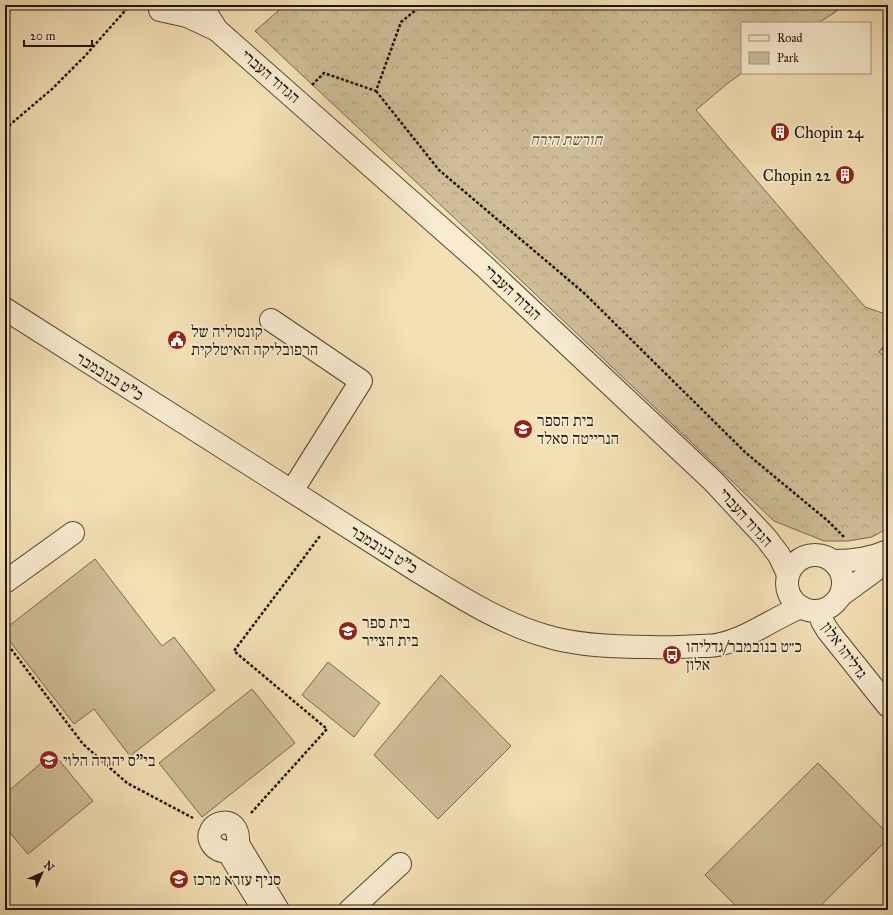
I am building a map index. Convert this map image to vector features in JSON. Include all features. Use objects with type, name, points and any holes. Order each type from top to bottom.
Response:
[{"type":"street","name":"הגדוד העברי","points":[[202,5],[217,30],[484,266],[713,481],[779,555],[788,574]]},
{"type":"street","name":"הגדוד העברי","points":[[151,6],[187,16],[217,30]]},
{"type":"street","name":"כ\"ט בנובמבר","points":[[5,308],[455,594],[520,628],[547,637],[572,642],[627,647],[669,648],[720,645],[745,636],[790,612],[811,609]]},
{"type":"street","points":[[271,320],[361,381],[292,491]]},
{"type":"street","points":[[5,582],[73,533]]},
{"type":"street","points":[[834,561],[870,558],[888,551]]},
{"type":"street","points":[[817,554],[834,561],[840,568],[844,586],[841,595],[829,608],[811,609],[794,601],[789,593],[787,584],[788,574],[792,566],[799,559],[808,555],[817,554]]},
{"type":"street","points":[[841,595],[874,571],[888,557]]},
{"type":"street","name":"גדליהו אלון","points":[[811,609],[888,706]]},
{"type":"street","points":[[264,910],[228,852],[214,848],[210,840],[210,832],[215,825],[222,822],[231,823],[237,829],[239,837],[238,844],[278,910]]},
{"type":"street","points":[[350,910],[400,864]]},
{"type":"path","points":[[376,91],[400,22],[422,5]]},
{"type":"path","points":[[5,129],[52,89],[85,56],[151,6]]},
{"type":"path","points":[[324,73],[376,91],[439,170],[584,293],[746,453],[828,521],[848,541],[856,552],[857,560]]},
{"type":"path","points":[[883,348],[888,353]]},
{"type":"path","points":[[237,829],[327,729],[234,651],[311,547]]},
{"type":"path","points":[[5,641],[83,744],[127,783],[212,829]]},
{"type":"green space","name":"חורשת הירח","points":[[285,5],[832,5],[837,11],[820,22],[741,22],[741,74],[696,110],[865,307],[888,315],[888,342],[879,352],[888,361],[888,528],[872,537],[848,541],[824,541],[774,521],[510,270],[255,31]]},
{"type":"green space","points":[[888,342],[888,361],[879,352]]},
{"type":"green space","points":[[95,559],[162,646],[174,637],[215,690],[130,756],[94,709],[74,724],[5,635],[5,629]]},
{"type":"green space","points":[[328,662],[380,703],[354,737],[302,695]]},
{"type":"green space","points":[[441,675],[511,746],[438,819],[374,755]]},
{"type":"green space","points":[[252,689],[295,743],[202,817],[159,763]]},
{"type":"green space","points":[[53,753],[93,801],[28,854],[5,827],[5,794]]},
{"type":"green space","points":[[818,763],[888,834],[888,839],[816,910],[740,910],[705,875]]},
{"type":"place","name":"Chopin 24","points":[[780,132]]},
{"type":"place","name":"Chopin 22","points":[[845,175]]},
{"type":"place","name":"קונסוליה של הרפובליקה האיטלקית","points":[[177,340]]},
{"type":"place","name":"בית הספר הנרייטה סאלד","points":[[523,429]]},
{"type":"place","name":"בית ספר בית הצייר","points":[[348,631]]},
{"type":"place","name":"כ״ט בנובמבר/גדליהו אלון","points":[[672,655]]},
{"type":"place","name":"בי\"ס יהודה הלוי","points":[[49,760]]},
{"type":"place","name":"סניף עזרא מרכז","points":[[179,879]]}]
